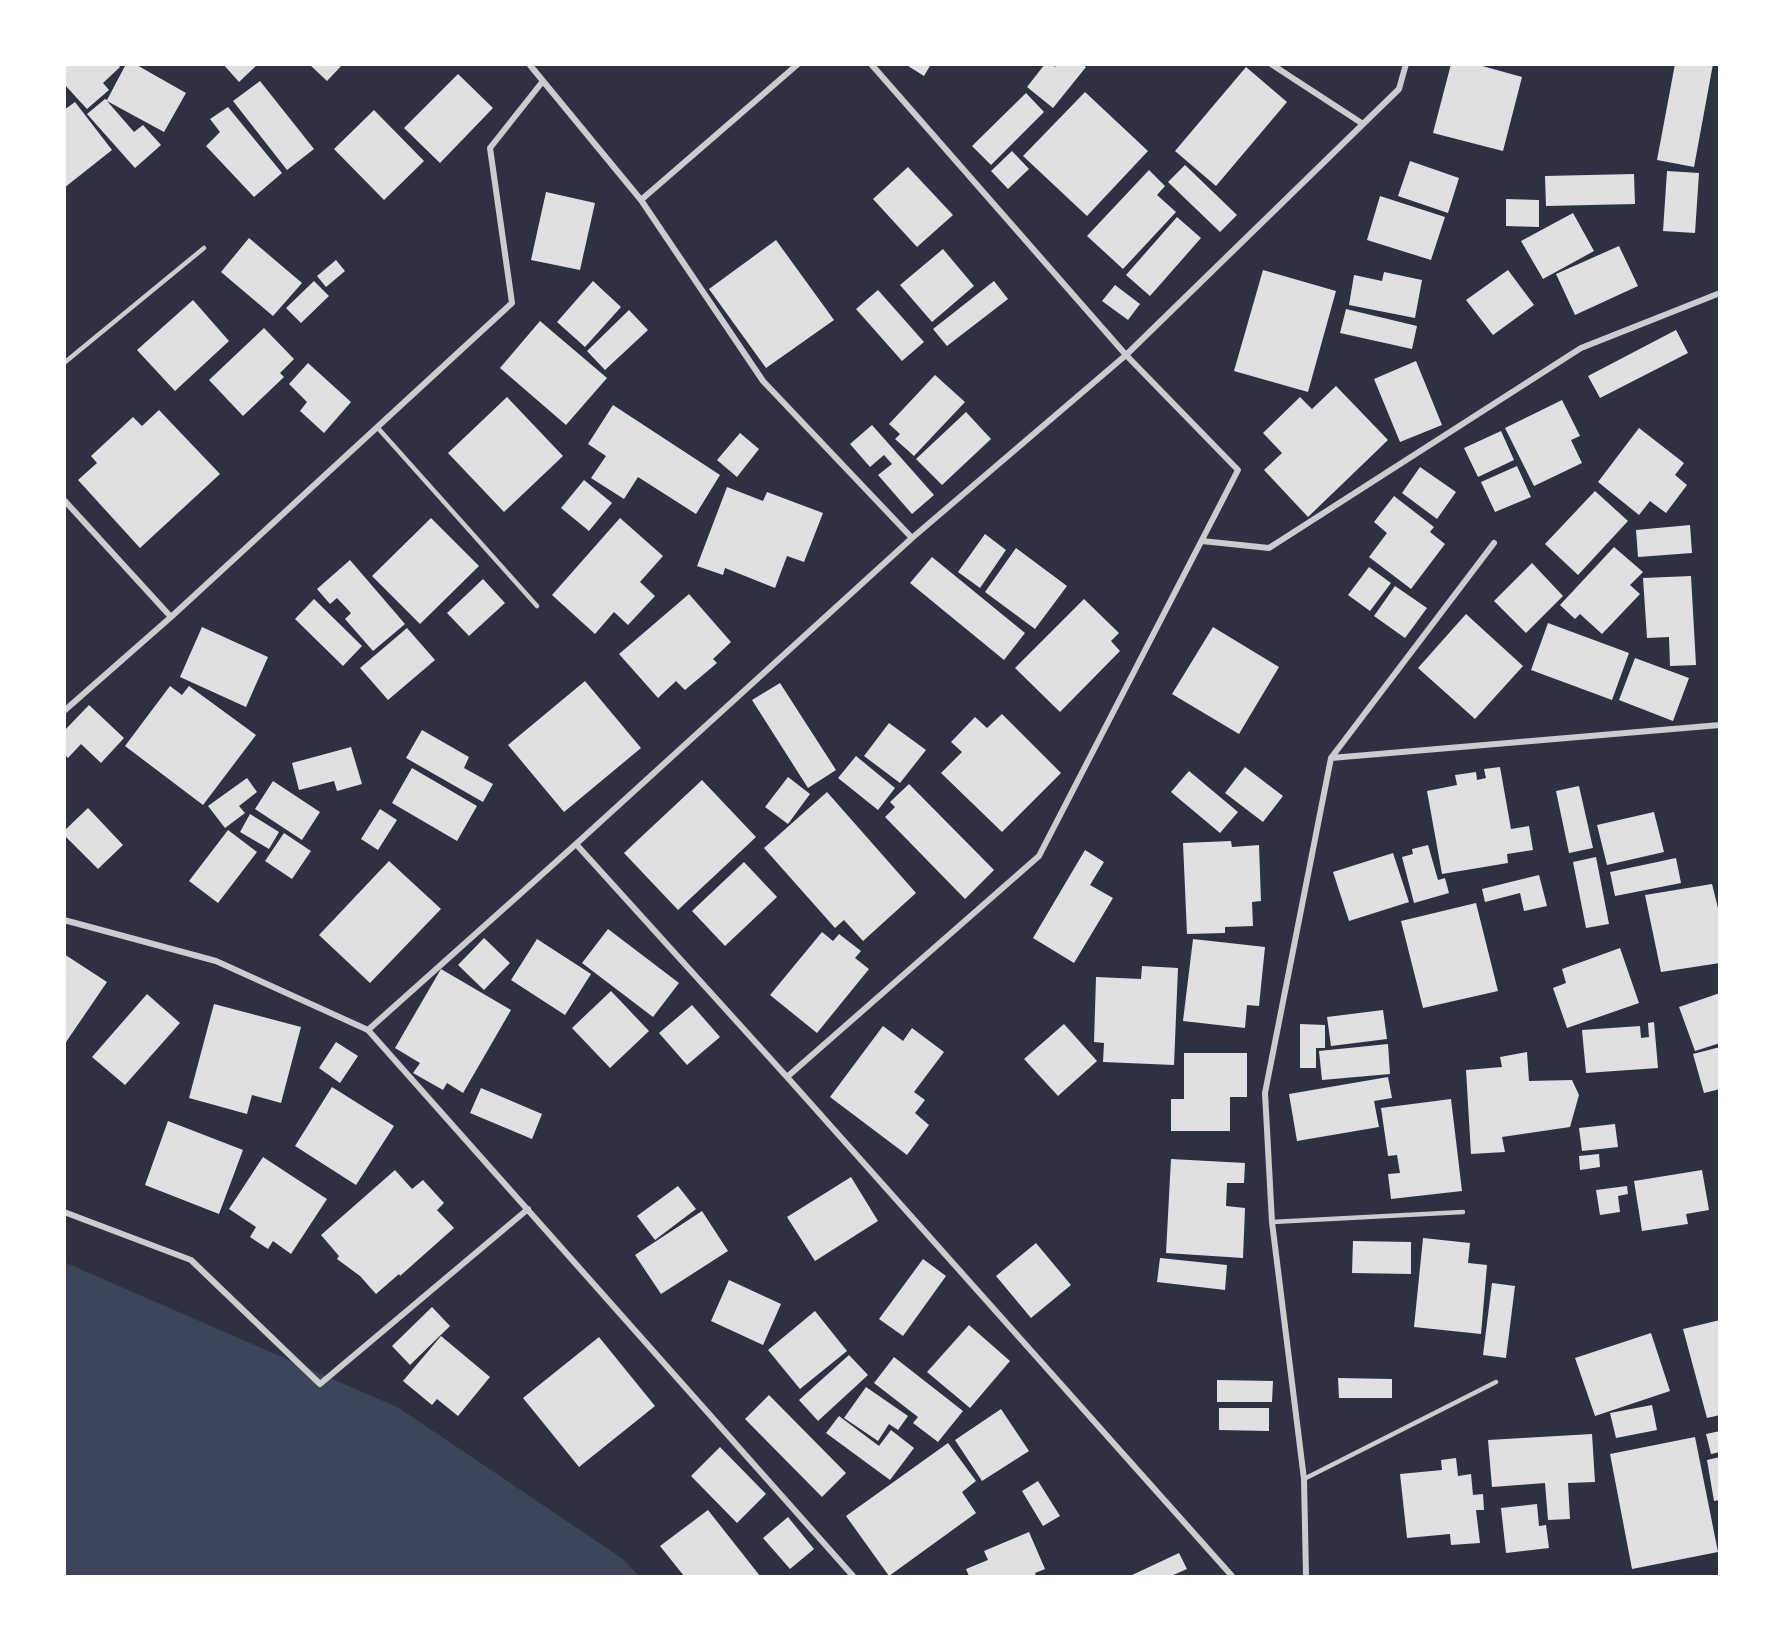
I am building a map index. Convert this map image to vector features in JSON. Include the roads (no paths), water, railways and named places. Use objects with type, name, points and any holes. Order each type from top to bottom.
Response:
[{"type":"street","points":[[529,64],[641,200],[763,381],[912,538]]},
{"type":"street","points":[[641,200],[798,64]]},
{"type":"street","points":[[787,1077],[1039,856],[1238,470],[1126,355],[871,64]]},
{"type":"street","points":[[1272,64],[1363,124]]},
{"type":"street","points":[[368,1030],[912,538],[1126,355],[1399,89],[1406,64]]},
{"type":"street","points":[[64,711],[171,617],[512,303],[490,148],[543,81]]},
{"type":"street","points":[[1202,541],[1269,548],[1581,348],[1719,293]]},
{"type":"street","points":[[64,500],[171,617]]},
{"type":"street","points":[[1306,1576],[1304,1479],[1272,1222],[1265,1093],[1331,758],[1494,543]]},
{"type":"street","points":[[1331,758],[1719,725]]},
{"type":"street","points":[[576,844],[1232,1576]]},
{"type":"street","points":[[64,920],[216,960],[368,1030],[853,1576]]},
{"type":"street","points":[[64,1212],[191,1260],[320,1384],[528,1209]]},
{"type":"lane","points":[[64,363],[204,248]]},
{"type":"lane","points":[[377,427],[537,606]]},
{"type":"lane","points":[[1272,1222],[1463,1212]]},
{"type":"lane","points":[[1304,1479],[1496,1382]]}]
